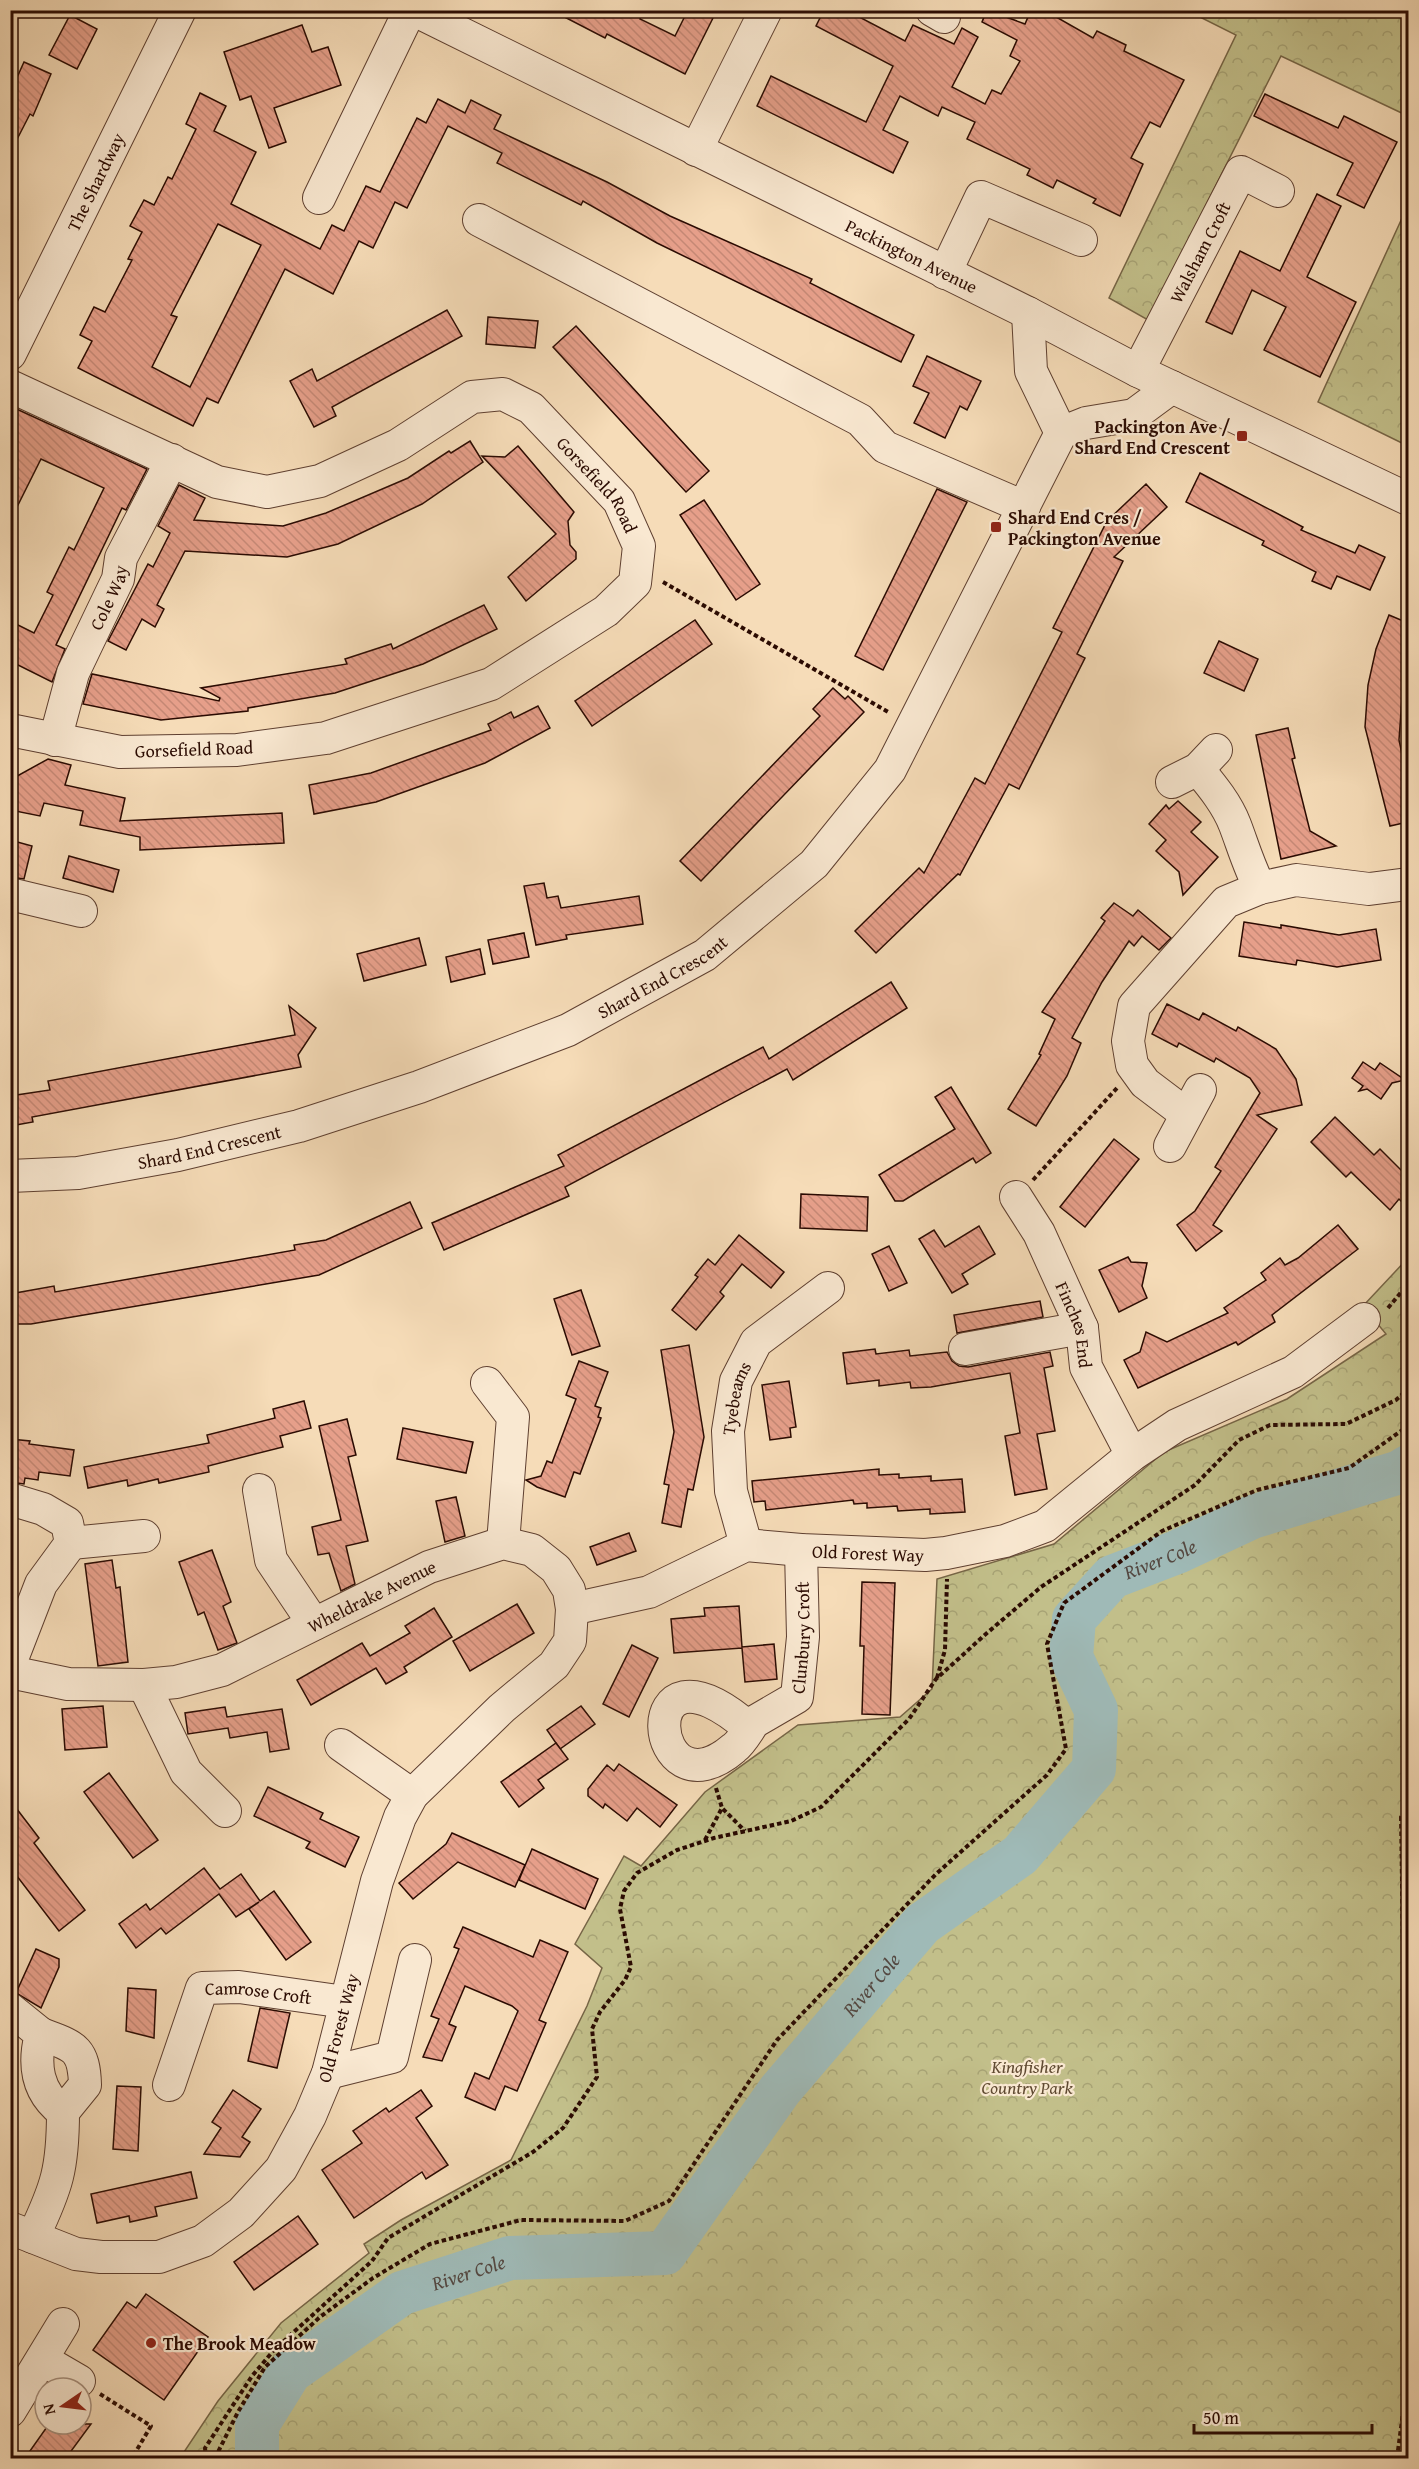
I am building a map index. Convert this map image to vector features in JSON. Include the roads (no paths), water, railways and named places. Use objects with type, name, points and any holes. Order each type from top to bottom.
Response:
[{"type":"street","name":"The Shardway","points":[[10,354],[180,10]]},
{"type":"street","name":"Packington Avenue","points":[[412,10],[1028,313],[1138,371],[1408,498]]},
{"type":"street","points":[[319,198],[412,10]]},
{"type":"street","points":[[696,150],[766,10]]},
{"type":"street","name":"Walsham Croft","points":[[1138,371],[1241,172],[1278,191]]},
{"type":"street","points":[[945,273],[981,198],[1081,240]]},
{"type":"street","points":[[479,220],[860,420],[885,447],[1024,507]]},
{"type":"street","points":[[1028,313],[1031,371],[1061,433],[1086,423],[1134,415],[1172,387]]},
{"type":"street","name":"Gorsefield Road","points":[[10,386],[217,482],[267,492],[320,481],[398,445],[472,397],[503,394],[531,408],[619,501],[639,546],[635,583],[606,611],[491,684],[326,738],[237,750],[120,752],[10,730]]},
{"type":"street","name":"Shard End Crescent","points":[[10,1176],[78,1173],[178,1155],[299,1126],[419,1087],[568,1030],[705,955],[814,864],[890,770],[914,727],[1061,433]]},
{"type":"street","name":"Cole Way","points":[[56,740],[73,673],[118,579],[121,558],[172,460]]},
{"type":"street","points":[[1195,767],[1218,793],[1235,824],[1245,857],[1260,888]]},
{"type":"street","points":[[1170,1146],[1193,1102],[1144,1083],[1132,1065],[1128,1041],[1134,1006],[1226,902],[1260,888],[1296,880],[1369,889],[1408,884]]},
{"type":"street","points":[[10,894],[81,911]]},
{"type":"street","name":"Finches End","points":[[1016,1197],[1039,1233],[1082,1328],[1086,1367],[1132,1455]]},
{"type":"street","name":"Tyebeams","points":[[746,1545],[731,1491],[728,1431],[736,1381],[756,1342],[828,1288]]},
{"type":"street","name":"Old Forest Way","points":[[746,1545],[801,1550],[946,1553],[1005,1541],[1045,1526],[1132,1455],[1177,1425],[1293,1372],[1364,1319]]},
{"type":"street","points":[[965,1349],[1082,1328]]},
{"type":"street","points":[[487,1383],[513,1417],[503,1542],[532,1550],[556,1569],[569,1590],[572,1609],[649,1592],[746,1545]]},
{"type":"street","points":[[259,1490],[271,1560],[314,1624]]},
{"type":"street","points":[[10,1499],[43,1509],[67,1523],[71,1543]]},
{"type":"street","points":[[10,1665],[40,1584],[71,1543],[144,1536]]},
{"type":"street","name":"Wheldrake Avenue","points":[[10,1672],[68,1684],[144,1685],[176,1682],[222,1670],[429,1567],[503,1542]]},
{"type":"street","name":"Clunbury Croft","points":[[749,1728],[754,1722],[797,1697],[803,1637],[801,1550]]},
{"type":"street","name":"Old Forest Way","points":[[22,2233],[76,2254],[126,2258],[159,2257],[203,2241],[241,2213],[281,2169],[310,2116],[328,2073],[377,1881],[400,1817],[412,1796],[502,1708],[554,1665],[570,1641],[572,1609]]},
{"type":"street","points":[[144,1685],[186,1773],[225,1811]]},
{"type":"street","points":[[341,1745],[412,1796]]},
{"type":"street","points":[[328,2073],[392,2057],[415,1960]]},
{"type":"street","name":"Camrose Croft","points":[[169,2085],[202,1988],[239,1987],[345,2002]]},
{"type":"street","points":[[10,2009],[40,2034],[69,2044],[84,2062],[85,2085],[63,2112],[63,2155],[54,2192],[22,2233]]},
{"type":"street","points":[[40,2034],[36,2053],[39,2074],[48,2101],[63,2112]]},
{"type":"street","points":[[10,2411],[63,2324]]},
{"type":"street","points":[[43,2360],[72,2376]]},
{"type":"waterway","name":"River Cole","points":[[257,2458],[257,2425],[290,2372],[402,2293],[510,2258],[665,2253],[780,2090],[922,1924],[1020,1855],[1094,1769],[1096,1710],[1071,1657],[1074,1619],[1112,1577],[1177,1552],[1252,1517],[1400,1472],[1408,1467]]},
{"type":"place","name":"Packington Ave / Shard End Crescent","points":[[1242,436]]},
{"type":"place","name":"Shard End Cres / Packington Avenue","points":[[996,527]]},
{"type":"place","name":"The Brook Meadow","points":[[151,2343]]},
{"type":"park label","name":"Kingfisher Country Park","points":[[1027,2076]]}]
